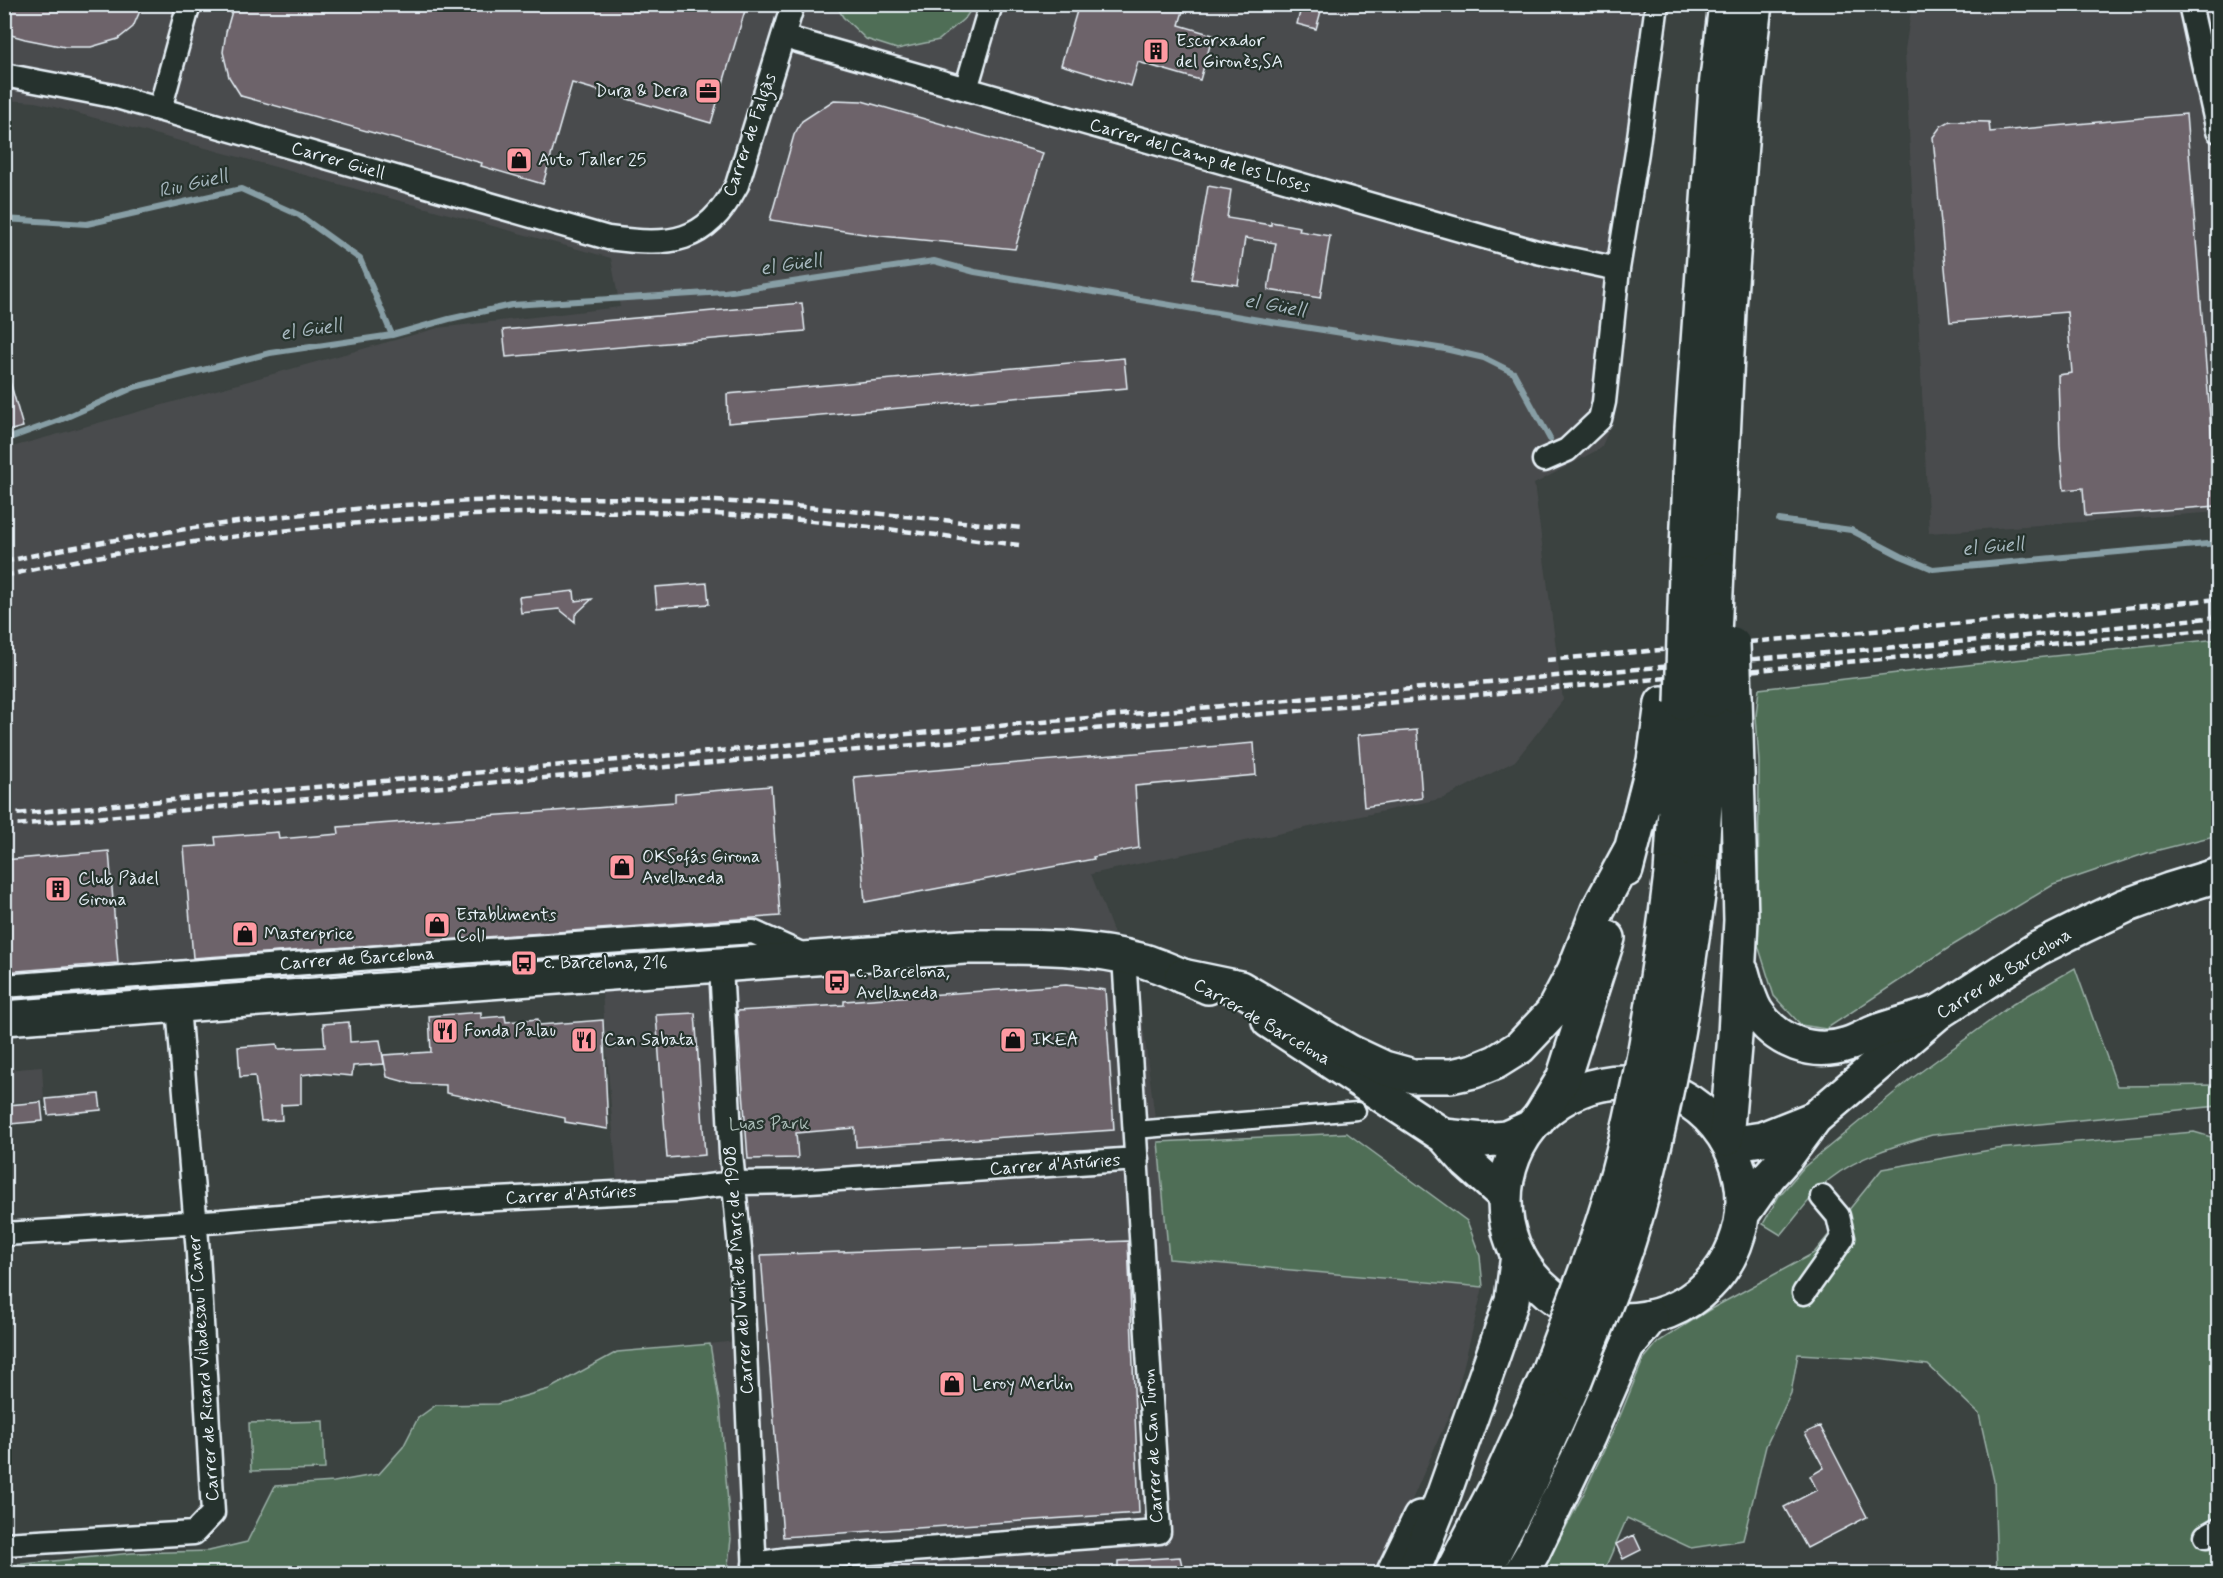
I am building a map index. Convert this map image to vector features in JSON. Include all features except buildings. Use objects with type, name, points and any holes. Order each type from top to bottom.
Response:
[{"type":"main road","points":[[1483,1574],[1526,1490],[1560,1382],[1623,1153],[1660,966],[1686,874],[1697,700],[1708,423],[1716,87],[1726,4]]},
{"type":"main road","points":[[1727,1142],[1741,920],[1697,700],[1702,572],[1677,504],[1708,423],[1755,4]]},
{"type":"main road","points":[[1534,1123],[1560,1101],[1582,1090],[1607,1084],[1640,1084],[1657,1087],[1683,1098],[1706,1115],[1727,1142],[1742,1182],[1743,1213],[1732,1251],[1713,1281],[1685,1304],[1651,1317],[1612,1320],[1574,1309],[1555,1298],[1539,1284],[1518,1255],[1509,1231],[1505,1196],[1515,1154],[1534,1123],[1563,1079],[1606,946],[1654,761],[1697,700]]},
{"type":"main road","points":[[1182,976],[1240,988],[1350,1052],[1384,1068],[1413,1076],[1451,1076],[1474,1071],[1496,1062],[1520,1047],[1552,1013],[1574,971],[1598,910],[1631,849]]},
{"type":"main road","name":"Carrer de Barcelona","points":[[1743,1213],[1769,1176],[1815,1119],[1939,1012],[2037,949],[2083,926],[2147,898],[2218,875]]},
{"type":"main road","name":"Carrer de Barcelona","points":[[4,1018],[964,947],[1064,948],[1124,956],[1156,965],[1210,988],[1276,1026],[1444,1136],[1467,1162],[1505,1196]]},
{"type":"main road","points":[[1739,961],[1748,996],[1756,1011],[1771,1029],[1795,1045],[1818,1049],[1847,1045],[1875,1032],[1939,1012]]},
{"type":"main road","name":"Carrer de Barcelona","points":[[1727,1142],[1762,1139],[1815,1119]]},
{"type":"main road","name":"Carrer de Barcelona","points":[[1444,1136],[1484,1140],[1506,1138],[1534,1123]]},
{"type":"main road","points":[[1412,1574],[1450,1478],[1512,1300],[1518,1255]]},
{"type":"main road","points":[[1520,1574],[1583,1448],[1627,1347],[1651,1317]]},
{"type":"main road","points":[[1450,1574],[1497,1486],[1560,1382]]},
{"type":"main road","points":[[1393,1574],[1420,1519],[1450,1478]]},
{"type":"street","points":[[160,109],[189,4]]},
{"type":"street","name":"Carrer de Falgàs","points":[[672,242],[696,231],[714,219],[726,205],[737,184],[793,4]]},
{"type":"street","points":[[966,89],[991,4]]},
{"type":"street","points":[[1544,460],[1567,450],[1600,419],[1604,402],[1618,268],[1637,153],[1657,4]]},
{"type":"street","points":[[2190,4],[2214,89],[2218,131]]},
{"type":"street","name":"Carrer del Camp de les Lloses","points":[[784,37],[1537,252],[1618,268]]},
{"type":"street","name":"Carrer Güell","points":[[4,75],[113,96],[608,238],[648,243],[672,242]]},
{"type":"street","name":"Carrer de Barcelona","points":[[4,986],[753,932],[812,959]]},
{"type":"street","name":"Carrer de Can Turon","points":[[754,1569],[787,1559],[1159,1532],[1124,956]]},
{"type":"street","name":"Carrer del Vuit de Març de 1908","points":[[721,966],[741,1260],[754,1569]]},
{"type":"street","name":"Carrer de Ricard Viladesau i Caner","points":[[4,1544],[194,1533],[213,1513],[195,1222],[178,1006]]},
{"type":"street","points":[[1135,1130],[1357,1111]]},
{"type":"street","name":"Carrer d'Astúries","points":[[4,1234],[195,1222],[438,1202],[674,1190],[734,1183],[795,1182],[1137,1159]]},
{"type":"street","points":[[1804,1293],[1843,1238],[1838,1216],[1822,1197]]},
{"type":"shaded area","points":[[5,5],[1664,5],[1612,423],[1601,448],[1534,484],[1563,700],[1515,761],[1444,798],[1091,874],[1140,1002],[1158,1142],[1169,1259],[1483,1287],[1455,1401],[1381,1571],[1377,1573],[727,1573],[731,1539],[720,1406],[710,1344],[744,1340],[736,1188],[618,1194],[600,967],[5,1018],[5,449],[438,328],[620,307],[611,258],[36,102],[5,100]]},
{"type":"shaded area","points":[[1912,5],[2218,5],[2218,512],[1929,533],[1905,50]]},
{"type":"shaded area","points":[[42,1067],[44,1100],[8,1103],[6,1070]]},
{"type":"green space","points":[[836,5],[974,5],[966,17],[939,40],[897,49],[866,39],[843,17]]},
{"type":"green space","points":[[2218,639],[2218,835],[2147,853],[2053,885],[1950,947],[1826,1029],[1801,1025],[1774,996],[1758,945],[1759,762],[1756,716],[1759,689]]},
{"type":"green space","points":[[2075,968],[2117,1086],[2218,1085],[2218,1106],[1932,1135],[1879,1152],[1841,1171],[1818,1191],[1781,1235],[1763,1224],[1779,1196],[1804,1167],[1911,1079],[2013,1004]]},
{"type":"green space","points":[[2194,1132],[2218,1139],[2218,1573],[1997,1573],[1994,1481],[1979,1414],[1928,1365],[1870,1358],[1798,1354],[1791,1393],[1766,1446],[1743,1540],[1691,1548],[1627,1518],[1603,1573],[1541,1574],[1584,1493],[1643,1360],[1658,1342],[1709,1310],[1814,1253],[1882,1169],[1996,1149]]},
{"type":"green space","points":[[1347,1133],[1467,1221],[1480,1256],[1483,1287],[1169,1259],[1158,1142]]},
{"type":"green space","points":[[710,1344],[720,1406],[731,1539],[727,1573],[5,1573],[5,1566],[132,1553],[209,1551],[247,1542],[275,1486],[334,1482],[379,1474],[403,1447],[418,1418],[436,1405],[497,1404],[549,1389],[617,1352]]},
{"type":"green space","points":[[323,1421],[325,1469],[251,1471],[249,1423]]},
{"type":"waterway","name":"Riu Güell","points":[[4,219],[87,224],[241,189],[299,215],[360,259],[392,335]]},
{"type":"waterway","name":"el Güell","points":[[4,440],[60,420],[135,387],[270,353],[392,335],[512,305],[725,292],[934,261],[975,272],[1445,349],[1484,358],[1514,373],[1550,439]]},
{"type":"waterway","name":"el Güell","points":[[1779,520],[1851,530],[1901,556],[1933,569],[2218,543]]},
{"type":"railway","points":[[4,562],[113,540],[280,517],[397,506],[514,499],[631,498],[731,502],[856,511],[1022,528]]},
{"type":"railway","points":[[4,576],[125,552],[247,535],[357,523],[522,513],[632,512],[770,517],[1019,545]]},
{"type":"railway","points":[[1547,660],[2218,599]]},
{"type":"railway","points":[[4,815],[2015,637],[2218,617]]},
{"type":"railway","points":[[4,826],[2218,629]]},
{"type":"place","name":"Escorxador del Gironès,SA","points":[[1156,51]]},
{"type":"place","name":"Dura & Dera","points":[[708,91]]},
{"type":"place","name":"Auto Taller 25","points":[[519,160]]},
{"type":"place","name":"OKSofás Girona Avellaneda","points":[[622,867]]},
{"type":"place","name":"Club Pàdel Girona","points":[[58,889]]},
{"type":"place","name":"Establiments Coll","points":[[437,925]]},
{"type":"place","name":"Masterprice","points":[[245,934]]},
{"type":"place","name":"c. Barcelona, 216","points":[[524,963]]},
{"type":"place","name":"c. Barcelona, Avellaneda","points":[[837,982]]},
{"type":"place","name":"Fonda Palau","points":[[445,1031]]},
{"type":"place","name":"Can Sabata","points":[[584,1040]]},
{"type":"place","name":"IKEA","points":[[1013,1040]]},
{"type":"place","name":"Leroy Merlin","points":[[952,1384]]},
{"type":"park label","name":"Luas Park","points":[[769,1124]]}]
